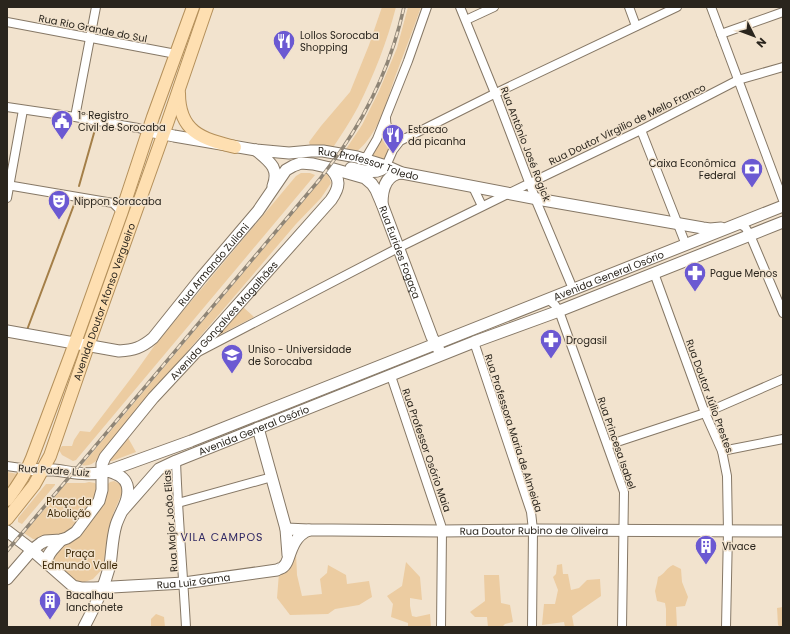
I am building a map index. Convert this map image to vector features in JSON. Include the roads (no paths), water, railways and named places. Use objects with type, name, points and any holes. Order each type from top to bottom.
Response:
[{"type":"main road","name":"Avenida Doutor Afonso Vergueiro","points":[[7,500],[28,469],[75,343],[193,7]]},
{"type":"main road","name":"Avenida Doutor Afonso Vergueiro","points":[[7,519],[34,485],[50,456],[91,345],[207,7]]},
{"type":"main road","points":[[181,83],[179,102],[183,116],[188,125],[201,137],[220,144],[235,147]]},
{"type":"main road","points":[[87,309],[84,326],[86,336],[91,345]]},
{"type":"street","points":[[75,117],[96,7]]},
{"type":"street","points":[[363,157],[377,139],[386,118],[427,7]]},
{"type":"street","name":"Rua Antônio José Rogick","points":[[460,7],[573,289]]},
{"type":"street","points":[[466,20],[494,7]]},
{"type":"street","points":[[629,7],[636,26]]},
{"type":"street","points":[[286,170],[297,162],[306,161],[373,172],[383,169],[386,166],[393,150],[400,141],[677,7]]},
{"type":"street","points":[[711,7],[783,200]]},
{"type":"street","points":[[721,34],[783,12]]},
{"type":"street","name":"Rua Rio Grande do Sul","points":[[7,22],[176,54]]},
{"type":"street","name":"Rua Doutor Virgilio de Mello Franco","points":[[194,354],[398,248],[641,130],[738,80],[783,67]]},
{"type":"street","name":"Rua Professor Toledo","points":[[7,107],[75,117],[256,150],[296,155],[323,151],[363,157],[402,173],[536,199],[710,229],[734,226]]},
{"type":"street","points":[[7,198],[23,110]]},
{"type":"street","points":[[386,118],[387,125],[394,136],[406,138]]},
{"type":"street","points":[[641,130],[686,245]]},
{"type":"street","points":[[256,150],[269,161],[275,173],[276,180],[270,194]]},
{"type":"street","points":[[286,170],[292,166],[296,155]]},
{"type":"street","name":"Rua Professor Toledo","points":[[296,155],[313,164],[349,174]]},
{"type":"street","name":"Avenida Gonçalves Magalhães","points":[[104,475],[102,464],[105,457],[153,398],[331,200],[337,190],[338,181],[335,173],[330,168]]},
{"type":"street","name":"Rua Armando Zuliani","points":[[91,345],[119,351],[132,350],[146,344],[258,211],[286,170]]},
{"type":"street","points":[[382,204],[382,192],[386,182],[392,175],[402,173]]},
{"type":"street","name":"Rua Eurides Fogaça","points":[[349,174],[365,178],[376,190],[435,344]]},
{"type":"street","points":[[8,186],[113,203],[119,209],[121,214]]},
{"type":"street","points":[[473,187],[482,206]]},
{"type":"street","name":"Avenida General Osório","points":[[104,475],[783,206]]},
{"type":"street","name":"Avenida General Osório","points":[[123,510],[159,469],[474,342],[559,311],[783,222]]},
{"type":"street","points":[[734,226],[745,227],[750,235],[783,313]]},
{"type":"street","name":"Rua Doutor Júlio Prestes","points":[[654,273],[705,413],[722,451],[726,476],[728,531],[726,627]]},
{"type":"street","name":"Rua Princesa Isabel","points":[[548,299],[559,311],[624,492],[622,627]]},
{"type":"street","points":[[7,331],[91,345]]},
{"type":"street","name":"Rua Professora Maria de Almeida","points":[[474,342],[531,512],[533,530],[532,627]]},
{"type":"street","points":[[435,344],[441,352],[447,353]]},
{"type":"street","name":"Rua Professor Osório Maia","points":[[391,376],[441,525],[441,627]]},
{"type":"street","points":[[608,445],[705,413],[783,379]]},
{"type":"street","points":[[258,428],[286,529],[288,557]]},
{"type":"street","points":[[722,451],[783,439]]},
{"type":"street","points":[[176,462],[178,454],[191,441]]},
{"type":"street","name":"Rua Major João Elias","points":[[176,462],[186,627]]},
{"type":"street","name":"Rua Padre Luiz","points":[[7,466],[104,475]]},
{"type":"street","points":[[7,579],[32,550],[41,543],[45,541],[61,540],[76,532],[99,501],[104,475],[117,474],[123,478],[127,486],[127,498],[116,525],[110,564],[103,588],[84,627]]},
{"type":"street","points":[[178,503],[272,478]]},
{"type":"street","name":"Rua Doutor Rubino de Oliveira","points":[[286,529],[442,531],[783,531]]},
{"type":"street","points":[[288,557],[295,541],[303,532],[309,530]]},
{"type":"street","points":[[7,531],[32,550],[73,586],[82,588],[96,580],[110,564]]},
{"type":"street","points":[[48,564],[48,556],[61,540]]},
{"type":"street","name":"Rua Luiz Gama","points":[[82,588],[184,583],[277,570],[283,568],[287,563],[288,557]]},
{"type":"waterway","points":[[79,186],[96,126]]},
{"type":"waterway","points":[[27,330],[75,202]]},
{"type":"railway","points":[[7,551],[320,179],[339,153],[353,133],[380,81],[394,44],[404,7]]},
{"type":"place","name":"Lollos Sorocaba Shopping","points":[[284,60]]},
{"type":"place","name":"1º Registro Civil de Sorocaba","points":[[62,140]]},
{"type":"place","name":"Estacao da picanha","points":[[393,154]]},
{"type":"place","name":"Caixa Econômica Federal","points":[[752,188]]},
{"type":"place","name":"Nippon Soracaba","points":[[59,220]]},
{"type":"place","name":"Pague Menos","points":[[695,292]]},
{"type":"place","name":"Drogasil","points":[[551,360]]},
{"type":"place","name":"Uniso - Universidade de Sorocaba","points":[[232,374]]},
{"type":"place","name":"Vivace","points":[[706,566]]},
{"type":"place","name":"Bacalhau lanchonete","points":[[50,620]]},
{"type":"district","name":"VILA CAMPOS","points":[[222,537]]},
{"type":"park label","name":"Praça da Abolição","points":[[69,506]]},
{"type":"park label","name":"Praça Edmundo Valle","points":[[80,558]]}]
